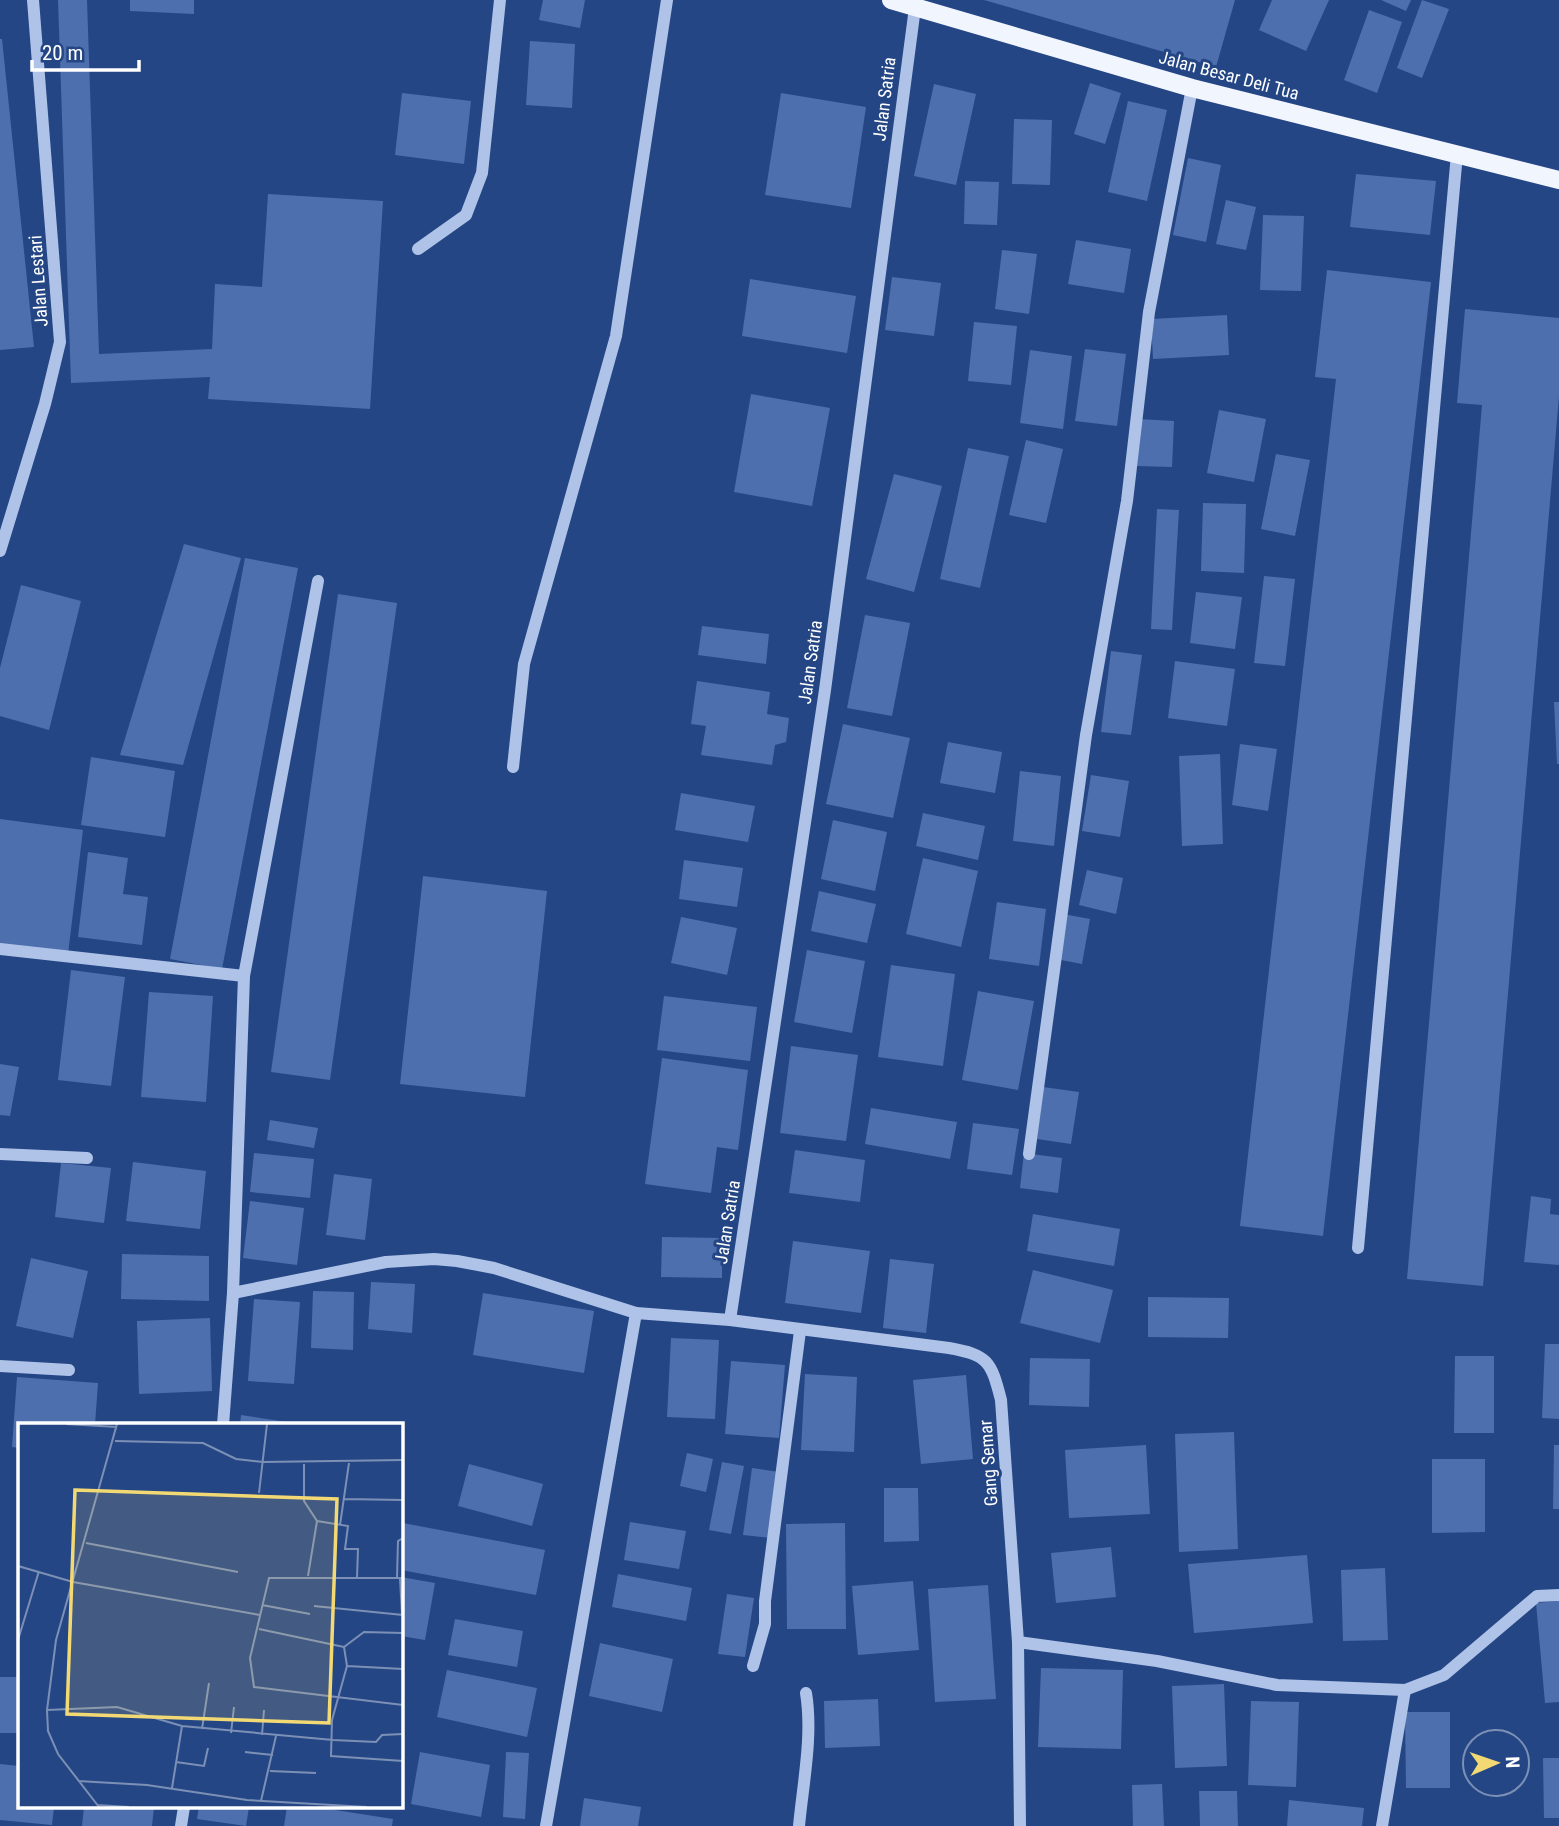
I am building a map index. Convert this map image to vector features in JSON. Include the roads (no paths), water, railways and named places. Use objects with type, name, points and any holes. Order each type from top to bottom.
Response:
[{"type":"main road","name":"Jalan Besar Deli Tua","points":[[891,0],[915,3],[1192,88],[1559,180]]},
{"type":"street","name":"Jalan Lestari","points":[[0,551],[45,404],[60,342],[33,0]]},
{"type":"street","points":[[418,249],[466,215],[482,173],[500,0]]},
{"type":"street","points":[[513,767],[524,664],[617,336],[667,0]]},
{"type":"street","name":"Jalan Satria","points":[[730,1320],[825,690],[915,3]]},
{"type":"street","points":[[1029,1154],[1086,735],[1127,501],[1149,312],[1192,88]]},
{"type":"street","points":[[1358,1248],[1457,155]]},
{"type":"street","points":[[223,1423],[233,1293],[244,976],[318,581]]},
{"type":"street","points":[[0,949],[244,976]]},
{"type":"street","points":[[0,1154],[87,1158]]},
{"type":"street","name":"Gang Semar","points":[[233,1293],[386,1262],[434,1259],[457,1261],[494,1268],[636,1313],[730,1320],[949,1348],[974,1353],[985,1360],[997,1382],[1001,1400],[1018,1642],[1020,1826]]},
{"type":"street","points":[[546,1826],[636,1313]]},
{"type":"street","points":[[753,1666],[765,1624],[765,1601],[800,1331]]},
{"type":"street","points":[[0,1366],[69,1370]]},
{"type":"street","points":[[1018,1642],[1157,1661],[1277,1685],[1405,1690],[1444,1675],[1537,1596],[1559,1595]]},
{"type":"street","points":[[1382,1826],[1405,1690]]},
{"type":"street","points":[[799,1826],[807,1750],[809,1709],[806,1693]]},
{"type":"street","points":[[181,1826],[184,1808]]}]
